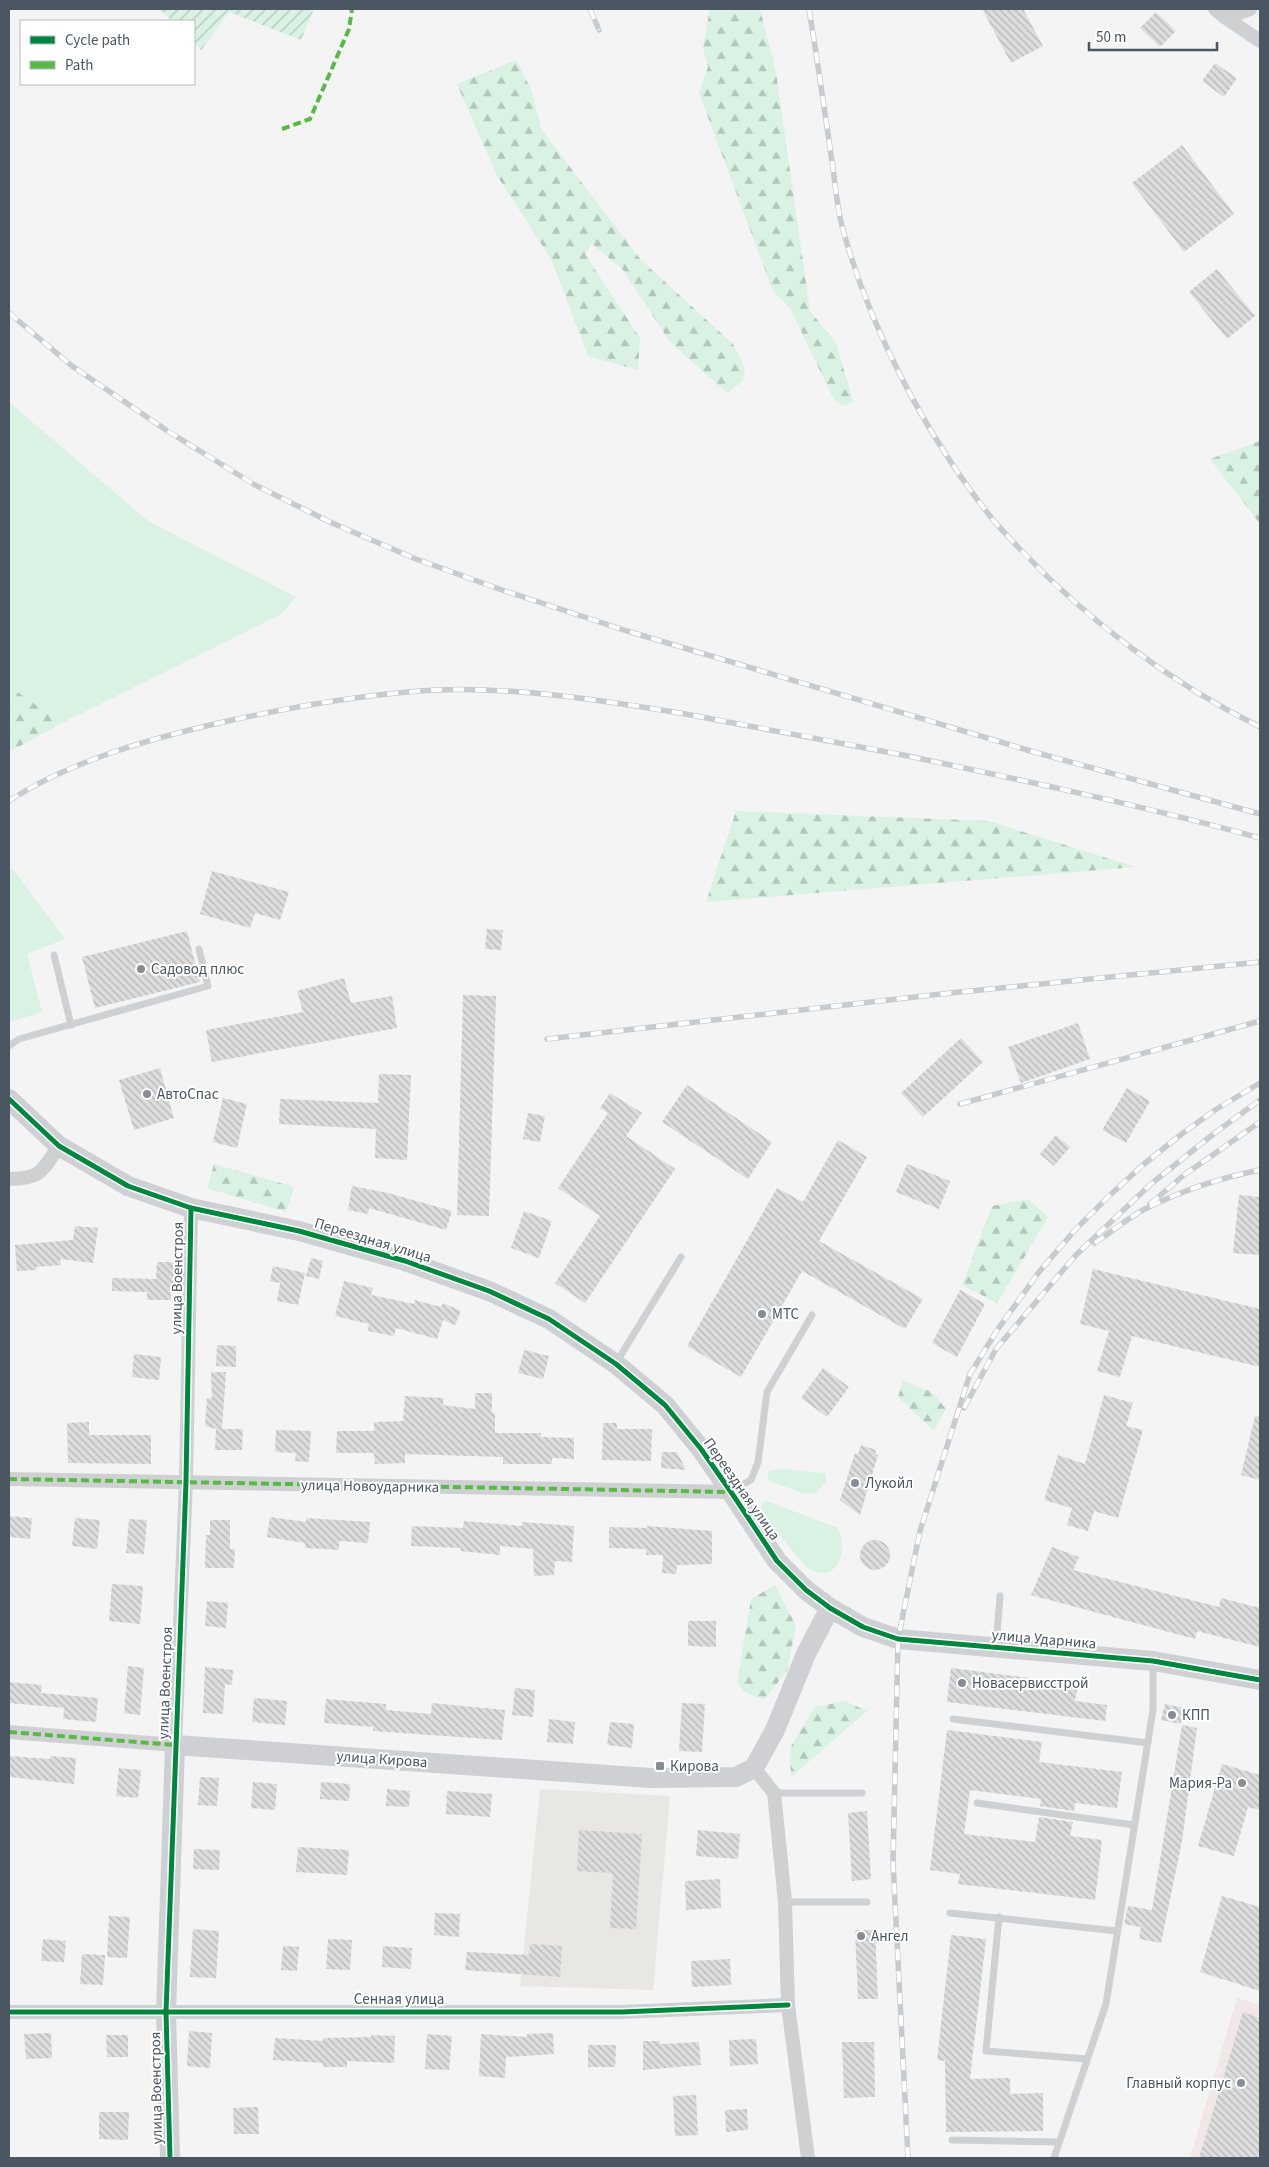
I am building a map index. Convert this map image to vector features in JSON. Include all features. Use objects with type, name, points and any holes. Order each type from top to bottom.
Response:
[{"type":"street","points":[[1220,14],[1250,9]]},
{"type":"street","points":[[1220,14],[1260,41]]},
{"type":"street","name":"Переездная улица","points":[[9,1100],[59,1146],[128,1186],[191,1208],[299,1231],[405,1262],[489,1291],[549,1319],[616,1364],[665,1405],[701,1449],[777,1561],[806,1590],[830,1608]]},
{"type":"street","points":[[9,1179],[29,1179],[42,1171],[59,1146]]},
{"type":"street","name":"улица Военстроя","points":[[170,2158],[166,2012],[186,1482],[191,1208]]},
{"type":"street","name":"улица Новоударника","points":[[9,1479],[731,1492]]},
{"type":"street","points":[[808,2158],[788,2005],[785,1902],[774,1793],[754,1768],[776,1730],[806,1654],[830,1608]]},
{"type":"street","name":"улица Ударника","points":[[830,1608],[863,1626],[898,1639],[1153,1661],[1260,1680]]},
{"type":"street","name":"улица Кирова","points":[[9,1732],[651,1778],[736,1778],[754,1768]]},
{"type":"street","name":"Сенная улица","points":[[9,2012],[622,2012],[788,2005]]},
{"type":"lane","points":[[9,1046],[19,1039],[208,986],[199,949]]},
{"type":"lane","points":[[54,956],[71,1025]]},
{"type":"lane","points":[[616,1364],[681,1257]]},
{"type":"lane","points":[[731,1492],[750,1480],[758,1462],[767,1392],[812,1315]]},
{"type":"lane","points":[[996,1647],[1000,1596]]},
{"type":"lane","points":[[1054,2158],[1106,2004],[1153,1710],[1153,1661]]},
{"type":"lane","points":[[953,1719],[1148,1743]]},
{"type":"lane","points":[[774,1793],[862,1793]]},
{"type":"lane","points":[[977,1803],[1134,1825]]},
{"type":"lane","points":[[785,1902],[868,1902]]},
{"type":"lane","points":[[950,1913],[1117,1932]]},
{"type":"lane","points":[[999,1918],[986,2051],[1087,2059]]},
{"type":"lane","points":[[952,2140],[1059,2142]]},
{"type":"shaded area","points":[[540,1789],[670,1796],[653,1990],[520,1986]]},
{"type":"shaded area","name":"Главный корпус","points":[[1237,1998],[1260,2005],[1260,2158],[1190,2158]]},
{"type":"green space","points":[[159,9],[314,9],[301,40],[229,12],[201,50],[195,44],[195,20],[171,20]]},
{"type":"green space","points":[[710,9],[760,9],[776,72],[810,311],[836,343],[853,401],[844,406],[834,400],[790,308],[773,291],[699,93],[708,67],[703,48]]},
{"type":"green space","points":[[516,60],[532,91],[541,129],[641,260],[733,344],[745,367],[743,381],[727,393],[670,342],[623,270],[592,244],[585,254],[640,338],[638,370],[588,356],[551,259],[496,174],[457,84]]},
{"type":"green space","points":[[9,402],[148,521],[296,597],[281,614],[62,723],[9,686]]},
{"type":"green space","points":[[1260,441],[1260,524],[1210,459]]},
{"type":"green space","points":[[9,686],[62,723],[9,752]]},
{"type":"green space","points":[[736,811],[988,821],[1136,867],[706,902]]},
{"type":"green space","points":[[13,869],[65,939],[27,954],[42,1012],[9,1022],[9,871]]},
{"type":"green space","points":[[214,1164],[294,1187],[286,1212],[207,1188]]},
{"type":"green space","points":[[1028,1199],[1048,1217],[997,1303],[962,1285],[992,1206]]},
{"type":"green space","points":[[903,1381],[932,1392],[946,1409],[934,1431],[898,1397]]},
{"type":"green space","points":[[784,1469],[825,1473],[826,1481],[816,1493],[805,1494],[767,1480],[769,1471]]},
{"type":"green space","points":[[767,1501],[838,1528],[842,1547],[841,1557],[832,1570],[825,1573],[816,1572],[806,1567],[761,1513],[760,1508],[763,1502]]},
{"type":"green space","points":[[775,1585],[796,1626],[787,1671],[764,1700],[745,1692],[737,1683],[751,1599]]},
{"type":"green space","points":[[845,1701],[867,1711],[791,1777],[790,1748],[815,1707]]},
{"type":"building","points":[[982,9],[1023,9],[1043,46],[1011,63]]},
{"type":"building","points":[[1156,12],[1176,31],[1160,47],[1140,28]]},
{"type":"building","points":[[1215,63],[1237,78],[1224,97],[1202,81]]},
{"type":"building","points":[[1182,145],[1234,214],[1184,252],[1132,183]]},
{"type":"building","points":[[1217,269],[1255,316],[1227,339],[1189,292]]},
{"type":"building","points":[[212,871],[289,892],[280,920],[255,913],[250,928],[200,914]]},
{"type":"building","points":[[487,929],[503,930],[501,950],[485,949]]},
{"type":"building","name":"Садовод плюс","points":[[187,931],[200,982],[95,1008],[82,957]]},
{"type":"building","points":[[344,978],[351,1003],[392,996],[397,1028],[212,1062],[206,1030],[303,1012],[297,991]]},
{"type":"building","points":[[463,995],[496,996],[489,1216],[457,1215]]},
{"type":"building","points":[[1078,1023],[1090,1059],[1021,1083],[1008,1047]]},
{"type":"building","points":[[961,1038],[983,1062],[923,1117],[901,1093]]},
{"type":"building","points":[[160,1068],[174,1118],[134,1130],[119,1080]]},
{"type":"building","points":[[379,1074],[411,1075],[407,1160],[375,1158],[376,1129],[279,1124],[280,1099],[378,1103]]},
{"type":"building","points":[[687,1085],[772,1142],[748,1179],[662,1122]]},
{"type":"building","points":[[1127,1088],[1150,1101],[1126,1143],[1102,1130]]},
{"type":"building","points":[[610,1093],[642,1113],[626,1136],[675,1169],[585,1303],[555,1283],[600,1216],[558,1188],[608,1113],[600,1108]]},
{"type":"building","points":[[223,1098],[247,1104],[237,1148],[213,1142]]},
{"type":"building","points":[[528,1113],[545,1116],[540,1142],[523,1139]]},
{"type":"building","points":[[1056,1135],[1070,1147],[1054,1166],[1040,1154]]},
{"type":"building","points":[[838,1140],[867,1157],[819,1241],[923,1299],[905,1329],[802,1271],[741,1377],[687,1346],[777,1188],[803,1202]]},
{"type":"building","points":[[907,1164],[950,1181],[939,1209],[896,1192]]},
{"type":"building","points":[[352,1186],[388,1193],[452,1211],[446,1230],[369,1208],[368,1214],[348,1210]]},
{"type":"building","points":[[1239,1195],[1260,1197],[1260,1255],[1233,1253]]},
{"type":"building","points":[[524,1211],[552,1221],[539,1258],[511,1248]]},
{"type":"building","points":[[75,1226],[98,1228],[93,1263],[60,1259],[61,1265],[36,1267],[36,1270],[17,1271],[15,1245],[73,1240]]},
{"type":"building","points":[[311,1258],[323,1261],[319,1279],[306,1276]]},
{"type":"building","points":[[157,1262],[176,1262],[175,1293],[171,1293],[171,1300],[147,1300],[147,1292],[112,1291],[112,1278],[156,1279]]},
{"type":"building","points":[[273,1266],[305,1273],[298,1305],[277,1301],[280,1283],[270,1281]]},
{"type":"building","points":[[1093,1269],[1260,1309],[1260,1367],[1132,1336],[1120,1377],[1097,1371],[1109,1331],[1080,1324]]},
{"type":"building","points":[[344,1281],[373,1288],[371,1295],[414,1304],[415,1300],[441,1307],[443,1303],[461,1311],[455,1325],[443,1320],[437,1339],[396,1328],[394,1336],[368,1331],[369,1324],[335,1316]]},
{"type":"building","points":[[960,1290],[985,1304],[957,1357],[932,1343]]},
{"type":"building","points":[[217,1345],[236,1346],[236,1367],[216,1366]]},
{"type":"building","points":[[524,1350],[549,1356],[543,1379],[518,1373]]},
{"type":"building","points":[[134,1354],[161,1357],[159,1380],[132,1377]]},
{"type":"building","points":[[823,1368],[849,1387],[827,1417],[801,1398]]},
{"type":"building","points":[[211,1372],[226,1372],[222,1429],[243,1429],[242,1450],[215,1450],[216,1429],[205,1426],[207,1398],[212,1399]]},
{"type":"building","points":[[475,1393],[492,1393],[495,1433],[541,1433],[541,1437],[574,1438],[574,1459],[552,1458],[552,1464],[503,1464],[503,1457],[405,1454],[405,1463],[375,1464],[374,1453],[336,1453],[337,1431],[374,1431],[374,1422],[403,1421],[405,1396],[444,1398],[443,1405],[475,1409]]},
{"type":"building","points":[[1104,1395],[1133,1403],[1126,1426],[1143,1430],[1118,1518],[1094,1511],[1088,1531],[1067,1525],[1072,1508],[1044,1500],[1058,1455],[1085,1464]]},
{"type":"building","points":[[1255,1416],[1260,1417],[1260,1480],[1241,1475]]},
{"type":"building","points":[[89,1422],[89,1435],[151,1435],[151,1464],[68,1463],[67,1423]]},
{"type":"building","points":[[603,1423],[617,1423],[617,1429],[652,1429],[651,1461],[602,1460]]},
{"type":"building","points":[[276,1430],[311,1431],[309,1462],[295,1461],[296,1453],[275,1452]]},
{"type":"building","points":[[861,1445],[876,1450],[875,1454],[878,1455],[860,1515],[840,1500],[855,1453],[858,1454]]},
{"type":"building","points":[[662,1452],[677,1452],[686,1470],[661,1468]]},
{"type":"building","points":[[9,1516],[32,1518],[30,1539],[9,1537]]},
{"type":"building","points":[[270,1517],[306,1522],[306,1518],[370,1522],[368,1543],[339,1541],[339,1550],[305,1548],[305,1543],[267,1537]]},
{"type":"building","points":[[75,1518],[100,1520],[97,1549],[72,1546]]},
{"type":"building","points":[[129,1519],[147,1520],[144,1554],[126,1553]]},
{"type":"building","points":[[210,1520],[230,1520],[230,1549],[235,1549],[234,1568],[205,1568],[206,1535],[210,1535]]},
{"type":"building","points":[[464,1521],[522,1526],[522,1522],[574,1526],[572,1562],[555,1561],[554,1575],[534,1576],[533,1549],[500,1546],[500,1555],[461,1551],[461,1548],[411,1546],[412,1526],[463,1528]]},
{"type":"building","points":[[647,1526],[712,1531],[712,1564],[677,1565],[676,1574],[662,1573],[663,1555],[646,1555],[646,1549],[609,1548],[609,1527],[647,1528]]},
{"type":"building","points":[[875,1540],[881,1541],[889,1549],[889,1561],[881,1569],[875,1570],[869,1569],[861,1561],[860,1555],[861,1549],[869,1541]]},
{"type":"building","points":[[1052,1547],[1079,1557],[1073,1570],[1219,1607],[1221,1598],[1260,1608],[1260,1647],[1197,1631],[1195,1639],[1031,1595]]},
{"type":"building","points":[[112,1584],[143,1586],[140,1624],[109,1621]]},
{"type":"building","points":[[207,1601],[228,1603],[226,1628],[205,1626]]},
{"type":"building","points":[[688,1621],[716,1621],[716,1647],[688,1646]]},
{"type":"building","points":[[128,1666],[144,1668],[140,1715],[124,1713]]},
{"type":"building","points":[[205,1667],[233,1670],[232,1685],[225,1684],[223,1714],[203,1713]]},
{"type":"building","points":[[951,1668],[1078,1684],[1075,1701],[1107,1705],[1105,1721],[947,1702]]},
{"type":"building","points":[[9,1682],[42,1685],[41,1693],[98,1698],[96,1722],[63,1719],[64,1708],[9,1703]]},
{"type":"building","points":[[515,1688],[535,1690],[533,1717],[512,1715]]},
{"type":"building","points":[[254,1698],[287,1701],[285,1725],[252,1722]]},
{"type":"building","points":[[326,1699],[386,1704],[386,1710],[431,1714],[432,1703],[505,1710],[502,1740],[373,1731],[373,1727],[324,1723]]},
{"type":"building","points":[[682,1703],[705,1704],[702,1752],[679,1751]]},
{"type":"building","name":"КПП","points":[[1165,1704],[1184,1708],[1181,1724],[1161,1720]]},
{"type":"building","points":[[549,1719],[575,1722],[573,1744],[547,1742]]},
{"type":"building","points":[[610,1722],[634,1724],[632,1748],[607,1745]]},
{"type":"building","points":[[1182,1725],[1197,1728],[1182,1841],[1161,1943],[1139,1939],[1141,1927],[1124,1924],[1128,1906],[1152,1910]]},
{"type":"building","points":[[947,1730],[1042,1742],[1039,1762],[1122,1772],[1117,1808],[1075,1803],[1074,1811],[1040,1806],[1041,1799],[970,1790],[964,1834],[1035,1842],[1039,1817],[1073,1822],[1070,1836],[1102,1840],[1095,1900],[958,1884],[960,1874],[930,1870]]},
{"type":"building","points":[[9,1756],[50,1759],[50,1756],[76,1758],[74,1784],[9,1777]]},
{"type":"building","points":[[1222,1764],[1260,1775],[1260,1810],[1248,1807],[1234,1856],[1198,1846]]},
{"type":"building","points":[[119,1768],[141,1770],[138,1798],[116,1796]]},
{"type":"building","points":[[200,1777],[219,1778],[217,1806],[198,1805]]},
{"type":"building","points":[[253,1782],[277,1784],[275,1810],[251,1808]]},
{"type":"building","points":[[321,1782],[350,1784],[349,1801],[320,1799]]},
{"type":"building","points":[[387,1789],[410,1791],[409,1807],[386,1806]]},
{"type":"building","points":[[447,1791],[492,1794],[490,1817],[446,1814]]},
{"type":"building","points":[[867,1811],[871,1879],[852,1881],[848,1813]]},
{"type":"building","points":[[579,1830],[642,1834],[636,1929],[610,1928],[613,1873],[577,1871]]},
{"type":"building","points":[[698,1830],[740,1834],[738,1859],[696,1856]]},
{"type":"building","points":[[298,1847],[349,1850],[347,1875],[296,1872]]},
{"type":"building","points":[[194,1849],[220,1850],[219,1870],[193,1869]]},
{"type":"building","points":[[720,1879],[721,1908],[686,1910],[685,1881]]},
{"type":"building","points":[[1222,1896],[1260,1907],[1260,1991],[1200,1972]]},
{"type":"building","points":[[435,1913],[460,1914],[459,1937],[434,1935]]},
{"type":"building","points":[[109,1916],[130,1917],[127,1958],[107,1957]]},
{"type":"building","points":[[193,1929],[219,1931],[216,1978],[190,1977]]},
{"type":"building","points":[[855,1930],[875,1930],[878,1999],[858,1999]]},
{"type":"building","points":[[951,1935],[986,1939],[970,2079],[1010,2078],[1010,2094],[1043,2093],[1043,2131],[946,2132],[945,2061],[937,2060]]},
{"type":"building","points":[[43,1939],[66,1941],[64,1962],[41,1961]]},
{"type":"building","points":[[328,1939],[352,1940],[350,1970],[326,1969]]},
{"type":"building","points":[[530,1944],[562,1946],[560,1977],[465,1970],[467,1952],[529,1955]]},
{"type":"building","points":[[283,1946],[299,1947],[297,1971],[281,1970]]},
{"type":"building","points":[[383,1946],[412,1948],[411,1969],[382,1967]]},
{"type":"building","points":[[82,1954],[105,1955],[103,1985],[80,1984]]},
{"type":"building","points":[[730,1959],[731,1985],[692,1987],[691,1961]]},
{"type":"building","name":"Главный корпус","points":[[1243,2012],[1260,2018],[1260,2149],[1257,2158],[1199,2158]]},
{"type":"building","points":[[189,2031],[212,2033],[210,2068],[187,2066]]},
{"type":"building","points":[[51,2033],[52,2058],[26,2059],[24,2034]]},
{"type":"building","points":[[553,2033],[554,2054],[506,2057],[505,2078],[479,2076],[481,2034],[527,2037],[527,2034]]},
{"type":"building","points":[[427,2034],[452,2036],[449,2070],[425,2069]]},
{"type":"building","points":[[106,2035],[128,2035],[128,2057],[107,2057]]},
{"type":"building","points":[[371,2035],[395,2036],[394,2063],[347,2061],[347,2067],[323,2067],[323,2063],[273,2060],[275,2038],[323,2041],[323,2038],[371,2037]]},
{"type":"building","points":[[756,2039],[758,2064],[730,2066],[729,2040]]},
{"type":"building","points":[[643,2041],[660,2041],[660,2044],[699,2042],[701,2065],[643,2070]]},
{"type":"building","points":[[842,2042],[874,2042],[875,2097],[844,2098]]},
{"type":"building","points":[[588,2045],[616,2045],[615,2067],[588,2067]]},
{"type":"building","points":[[696,2095],[698,2135],[675,2136],[673,2096]]},
{"type":"building","points":[[258,2107],[259,2134],[234,2134],[233,2108]]},
{"type":"building","points":[[747,2109],[748,2130],[726,2132],[725,2110]]},
{"type":"building","points":[[99,2112],[129,2112],[128,2140],[99,2139]]},
{"type":"railway","points":[[590,9],[599,30]]},
{"type":"railway","points":[[809,9],[838,208],[853,264],[884,341],[922,415],[943,450],[997,525],[1046,576],[1074,601],[1132,649],[1195,691],[1260,727]]},
{"type":"railway","points":[[9,313],[72,366],[166,430],[255,485],[332,523],[416,559],[502,590],[627,631],[1034,752],[1260,814]]},
{"type":"railway","points":[[9,801],[58,774],[84,763],[138,744],[192,729],[354,698],[436,690],[497,690],[589,699],[680,713],[908,756],[1041,784],[1173,815],[1260,838]]},
{"type":"railway","points":[[547,1039],[941,994],[1260,962]]},
{"type":"railway","points":[[960,1104],[1260,1021]]},
{"type":"railway","points":[[908,2158],[893,1862],[898,1639],[920,1531],[970,1374],[998,1329],[1039,1272],[1075,1230],[1144,1164],[1183,1133],[1215,1110],[1260,1083]]},
{"type":"railway","points":[[964,1408],[996,1349],[1076,1255],[1151,1184],[1216,1132],[1260,1100]]},
{"type":"railway","points":[[1150,1204],[1184,1175],[1260,1122]]},
{"type":"railway","points":[[1095,1243],[1125,1221],[1157,1203],[1200,1186],[1260,1170]]},
{"type":"marked path","points":[[282,129],[310,119],[349,29],[352,9]]},
{"type":"marked path","points":[[9,1479],[731,1492]]},
{"type":"marked path","points":[[9,1732],[175,1745]]},
{"type":"cycle path","points":[[9,1099],[59,1146],[128,1186],[191,1208],[299,1231],[405,1261],[489,1291],[549,1319],[616,1364],[665,1405],[701,1449],[777,1561],[806,1590],[830,1608],[863,1627],[898,1639],[1153,1661],[1260,1680]]},
{"type":"cycle path","points":[[170,2158],[166,2012],[186,1482],[191,1208]]},
{"type":"cycle path","points":[[9,2012],[622,2012],[788,2005]]},
{"type":"place","name":"Садовод плюс","points":[[141,969]]},
{"type":"place","name":"АвтоСпас","points":[[147,1094]]},
{"type":"place","name":"МТС","points":[[762,1314]]},
{"type":"place","name":"Лукойл","points":[[855,1483]]},
{"type":"place","name":"Новасервисстрой","points":[[962,1683]]},
{"type":"place","name":"КПП","points":[[1172,1715]]},
{"type":"place","name":"Кирова","points":[[660,1766]]},
{"type":"place","name":"Мария-Ра","points":[[1242,1783]]},
{"type":"place","name":"Ангел","points":[[861,1936]]},
{"type":"place","name":"Главный корпус","points":[[1241,2083]]}]
